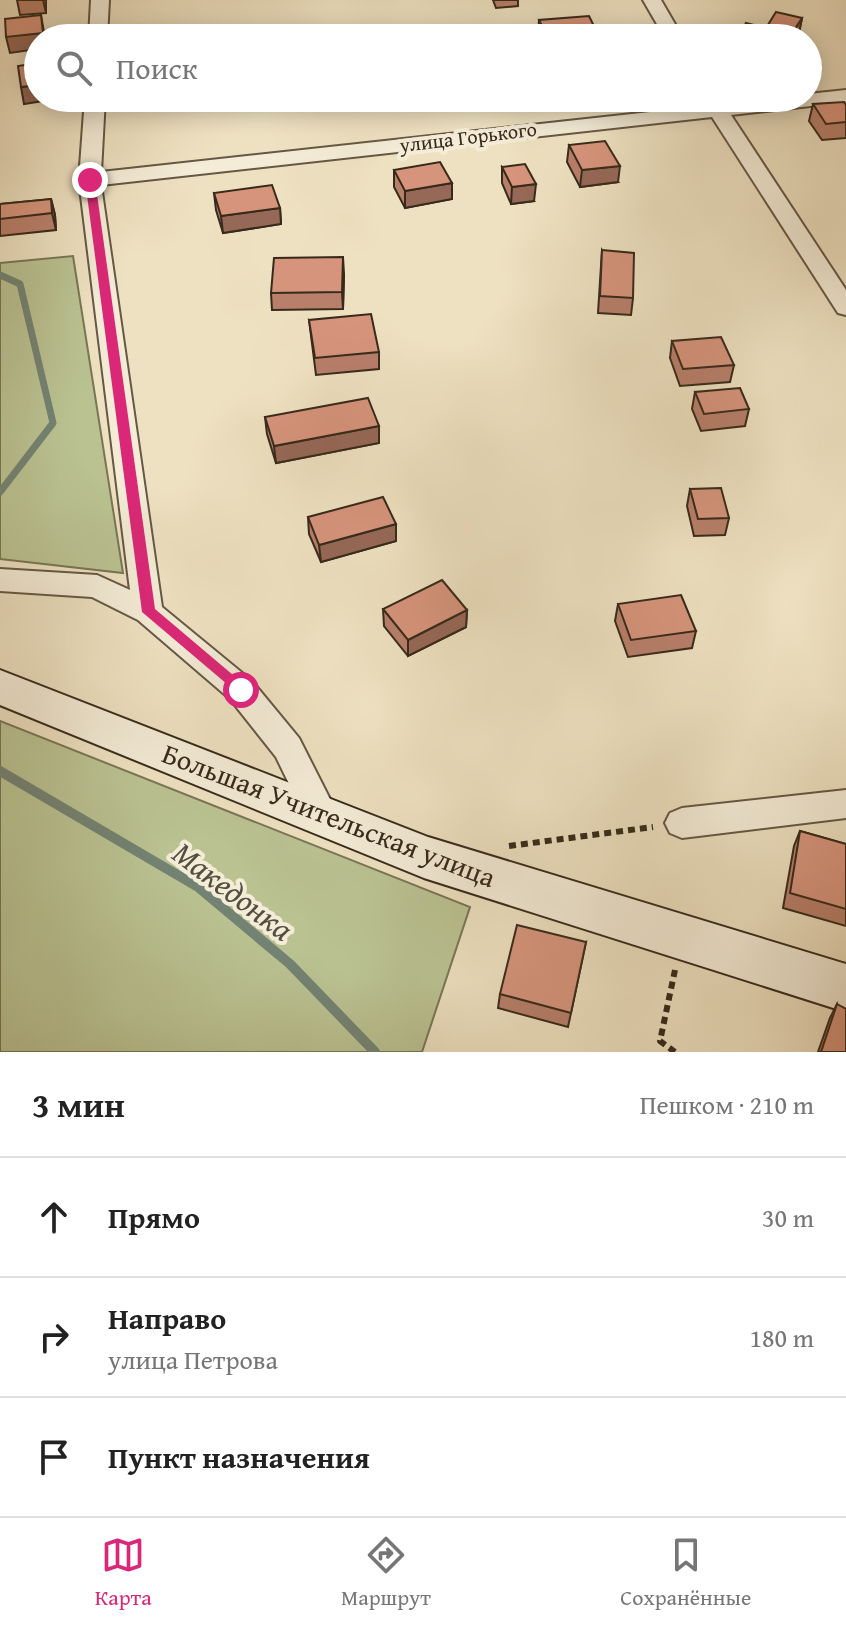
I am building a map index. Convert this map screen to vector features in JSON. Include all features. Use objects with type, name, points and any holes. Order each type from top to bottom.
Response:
[{"type":"main road","name":"Большая Учительская улица","points":[[0,687],[424,857],[846,988]]},
{"type":"street","points":[[99,24],[100,0]]},
{"type":"street","points":[[652,0],[666,24]]},
{"type":"street","name":"улица Горького","points":[[822,97],[846,96]]},
{"type":"street","points":[[94,112],[90,180],[148,612]]},
{"type":"street","name":"улица Горького","points":[[90,180],[640,112]]},
{"type":"street","points":[[719,112],[846,308]]},
{"type":"street","points":[[0,580],[41,580],[97,586],[148,612],[241,690],[288,748],[321,815]]},
{"type":"street","points":[[682,823],[846,804]]},
{"type":"path","points":[[500,847],[682,823]]},
{"type":"path","points":[[675,1052],[660,1041],[679,956]]},
{"type":"green space","points":[[73,256],[123,573],[0,559],[0,263]]},
{"type":"green space","points":[[0,721],[470,907],[422,1052],[0,1052]]},
{"type":"building","points":[[776,12],[802,18],[798,24],[768,24]]},
{"type":"building","points":[[41,15],[42,24],[24,24],[24,35],[6,37],[5,19]]},
{"type":"building","points":[[589,16],[593,24],[541,24],[539,20]]},
{"type":"building","points":[[24,65],[24,87],[21,87],[18,66]]},
{"type":"building","points":[[844,102],[846,122],[826,124],[818,112],[822,112],[822,103]]},
{"type":"building","points":[[605,141],[620,166],[582,170],[569,145]]},
{"type":"building","points":[[440,162],[452,183],[405,191],[394,170]]},
{"type":"building","points":[[525,164],[536,184],[512,187],[502,167]]},
{"type":"building","points":[[272,185],[280,208],[221,216],[214,193]]},
{"type":"building","points":[[51,199],[52,213],[0,219],[0,204]]},
{"type":"building","points":[[602,250],[634,253],[633,298],[600,296]]},
{"type":"building","points":[[343,257],[342,292],[271,293],[274,258]]},
{"type":"building","points":[[371,314],[379,352],[315,358],[309,320]]},
{"type":"building","points":[[721,337],[734,365],[683,369],[672,341]]},
{"type":"building","points":[[740,388],[749,409],[704,414],[695,392]]},
{"type":"building","points":[[368,398],[379,426],[274,446],[265,417]]},
{"type":"building","points":[[721,488],[729,518],[698,519],[690,489]]},
{"type":"building","points":[[383,497],[396,524],[319,545],[308,517]]},
{"type":"building","points":[[442,580],[467,610],[408,640],[383,609]]},
{"type":"building","points":[[681,595],[696,631],[631,640],[618,604]]},
{"type":"building","points":[[800,831],[846,844],[846,909],[790,893]]},
{"type":"building","points":[[517,925],[586,942],[571,1013],[500,994]]},
{"type":"building","points":[[837,1004],[846,1009],[846,1052],[821,1052]]},
{"type":"waterway","name":"Македонка","points":[[0,275],[20,284],[53,423],[0,492]]},
{"type":"waterway","name":"Македонка","points":[[0,771],[198,887],[290,964],[375,1052]]},
{"type":"route","points":[[90,180],[148,612],[241,690]]}]
